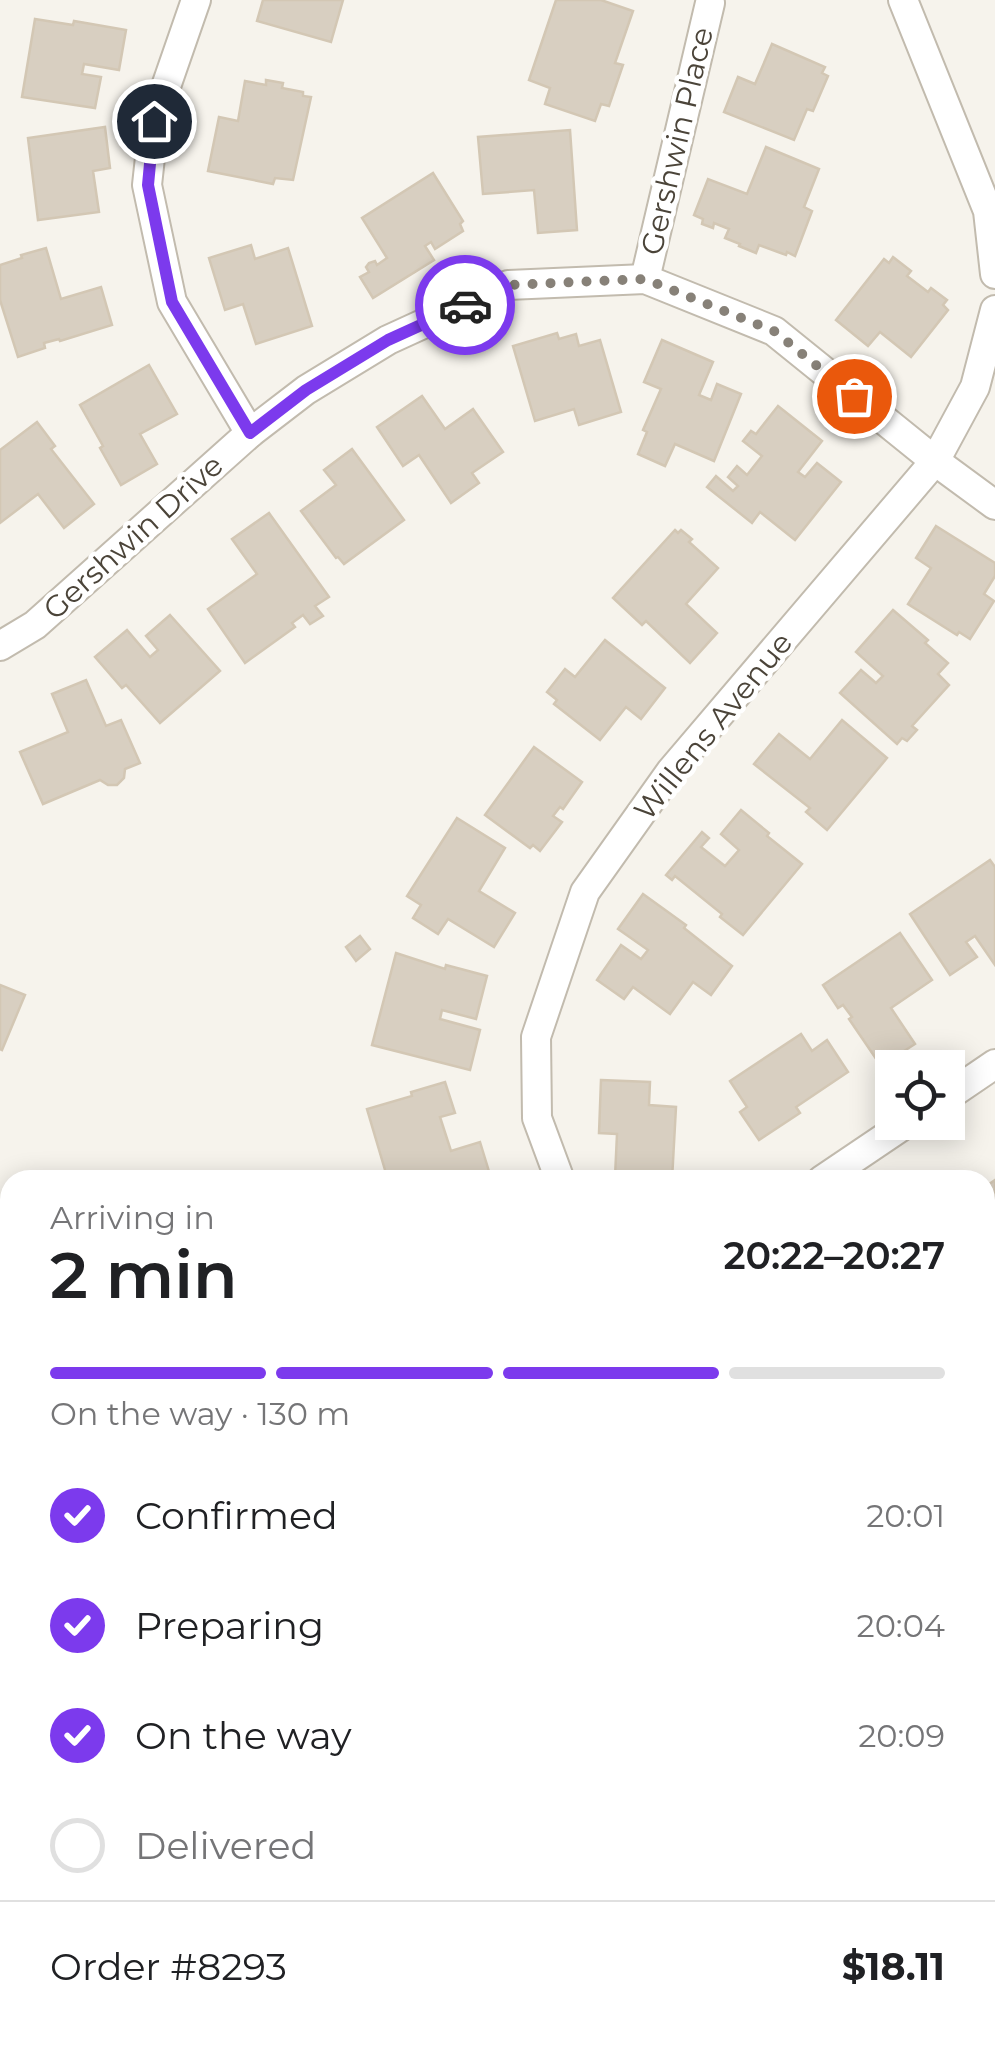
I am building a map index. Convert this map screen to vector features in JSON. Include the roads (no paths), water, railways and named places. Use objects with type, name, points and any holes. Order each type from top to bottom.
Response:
[{"type":"street","points":[[196,0],[154,121],[148,185],[172,302],[250,433]]},
{"type":"street","points":[[902,0],[988,211],[995,274]]},
{"type":"street","name":"Gershwin Place","points":[[645,279],[710,3]]},
{"type":"street","name":"Gershwin Drive","points":[[0,646],[35,625],[250,433],[306,390],[388,340],[508,285],[645,279],[774,331],[934,461],[995,505]]},
{"type":"street","name":"Willens Avenue","points":[[556,1170],[537,1118],[536,1037],[585,892],[671,771],[934,461],[976,387],[995,310]]},
{"type":"street","points":[[965,1084],[995,1064]]},
{"type":"street","points":[[837,1170],[881,1140]]}]
